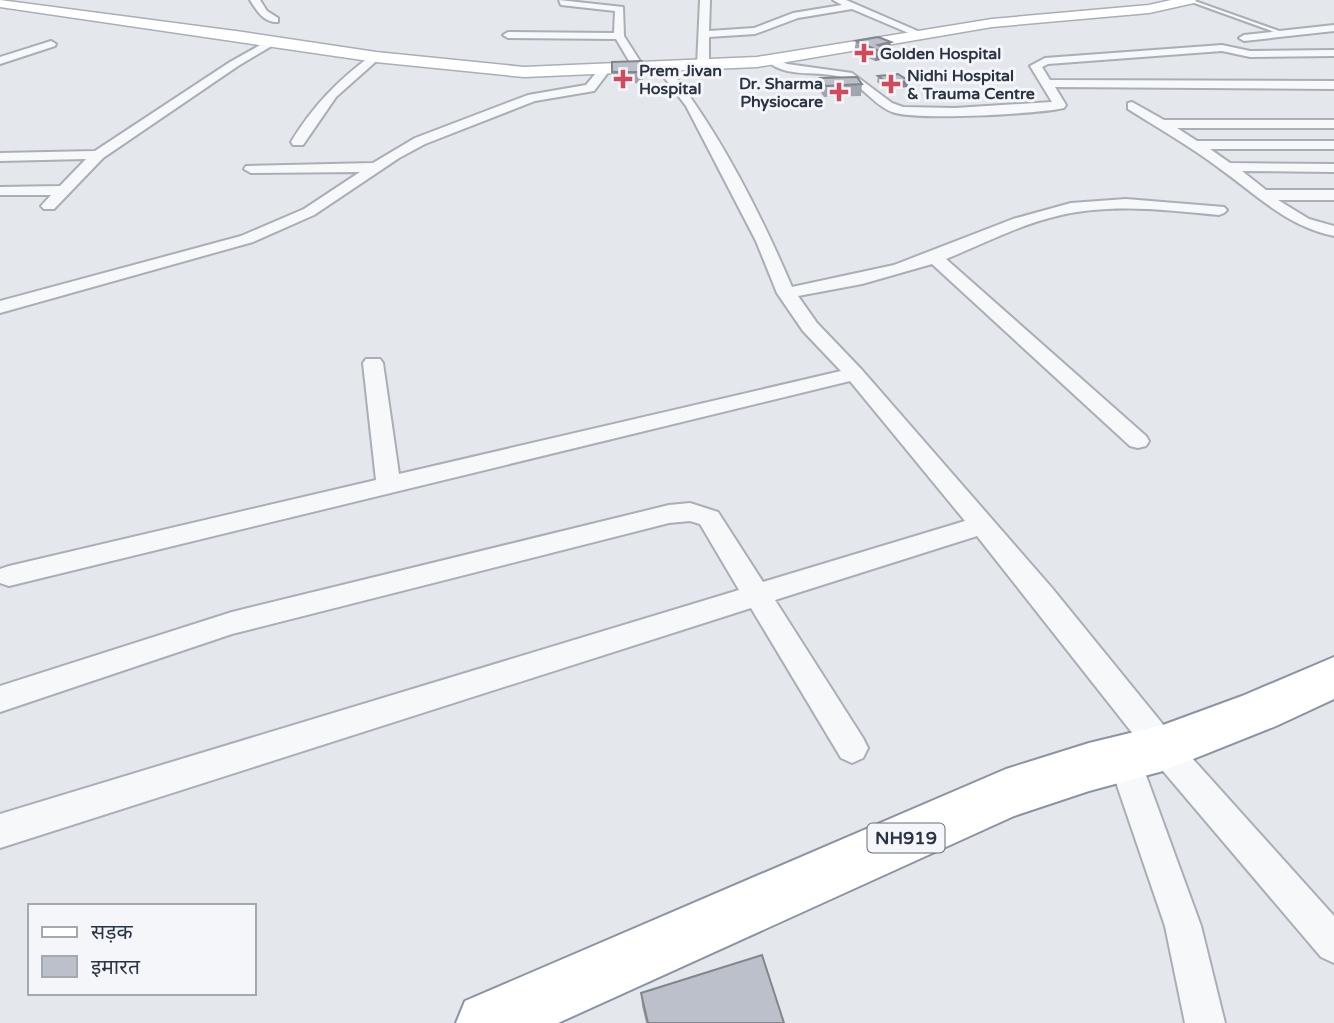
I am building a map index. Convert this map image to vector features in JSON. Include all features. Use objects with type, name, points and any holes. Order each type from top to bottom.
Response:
[{"type":"highway","name":"NH919","points":[[487,1023],[1006,794],[1143,753],[1259,711],[1334,677]]},
{"type":"main road","points":[[0,3],[376,57],[524,72],[663,68],[772,60],[1013,20],[1149,9],[1189,0]]},
{"type":"street","points":[[255,0],[263,13],[275,20]]},
{"type":"street","points":[[565,0],[564,3],[570,5],[621,4],[617,29],[639,69]]},
{"type":"street","points":[[703,66],[705,0]]},
{"type":"street","points":[[838,0],[922,34]]},
{"type":"street","points":[[703,34],[755,31],[796,15],[849,6]]},
{"type":"street","points":[[1244,37],[1334,28]]},
{"type":"street","points":[[508,35],[619,36]]},
{"type":"street","points":[[49,206],[98,155],[234,64],[275,41]]},
{"type":"street","points":[[0,61],[51,44]]},
{"type":"street","points":[[772,60],[784,67],[848,75],[888,106],[901,111],[974,112],[1060,105],[1036,66],[1045,61],[1222,48],[1250,54],[1334,52]]},
{"type":"street","points":[[298,142],[323,101],[345,80],[376,57]]},
{"type":"street","points":[[663,68],[692,105],[764,241],[786,293],[810,327],[855,374],[982,525],[1143,753],[1334,944]]},
{"type":"street","points":[[0,307],[247,239],[309,212],[376,167],[421,141],[532,98],[593,86],[604,70]]},
{"type":"street","points":[[1047,83],[1334,85]]},
{"type":"street","points":[[1132,106],[1194,145],[1297,218],[1318,228],[1334,231]]},
{"type":"street","points":[[1161,124],[1334,124]]},
{"type":"street","points":[[1194,145],[1334,145]]},
{"type":"street","points":[[0,157],[98,155]]},
{"type":"street","points":[[251,169],[376,167]]},
{"type":"street","points":[[1226,167],[1334,168]]},
{"type":"street","points":[[0,191],[65,190]]},
{"type":"street","points":[[1265,195],[1334,195]]},
{"type":"street","points":[[786,293],[835,285],[934,258],[1028,219],[1069,208],[1121,203],[1219,210]]},
{"type":"street","points":[[934,258],[1138,441]]},
{"type":"street","points":[[373,363],[389,486]]},
{"type":"street","points":[[9,576],[855,374]]},
{"type":"street","points":[[0,699],[232,623],[669,514],[690,512],[709,518],[852,748]]},
{"type":"street","points":[[0,831],[982,525]]},
{"type":"street","points":[[1143,753],[1205,1023]]},
{"type":"lane","points":[[1189,0],[1282,33]]},
{"type":"building","points":[[878,37],[891,42],[878,45],[887,49],[877,50],[856,41]]},
{"type":"building","points":[[642,61],[643,72],[612,72],[612,62]]},
{"type":"building","points":[[898,74],[909,81],[888,83],[878,76]]},
{"type":"building","points":[[857,77],[862,84],[826,86],[820,78]]},
{"type":"building","points":[[762,955],[784,1023],[648,1023],[641,993]]},
{"type":"place","name":"Golden Hospital","points":[[864,53]]},
{"type":"place","name":"Prem Jivan Hospital","points":[[623,79]]},
{"type":"place","name":"Nidhi Hospital & Trauma Centre","points":[[891,84]]},
{"type":"place","name":"Dr. Sharma Physiocare","points":[[839,92]]}]
